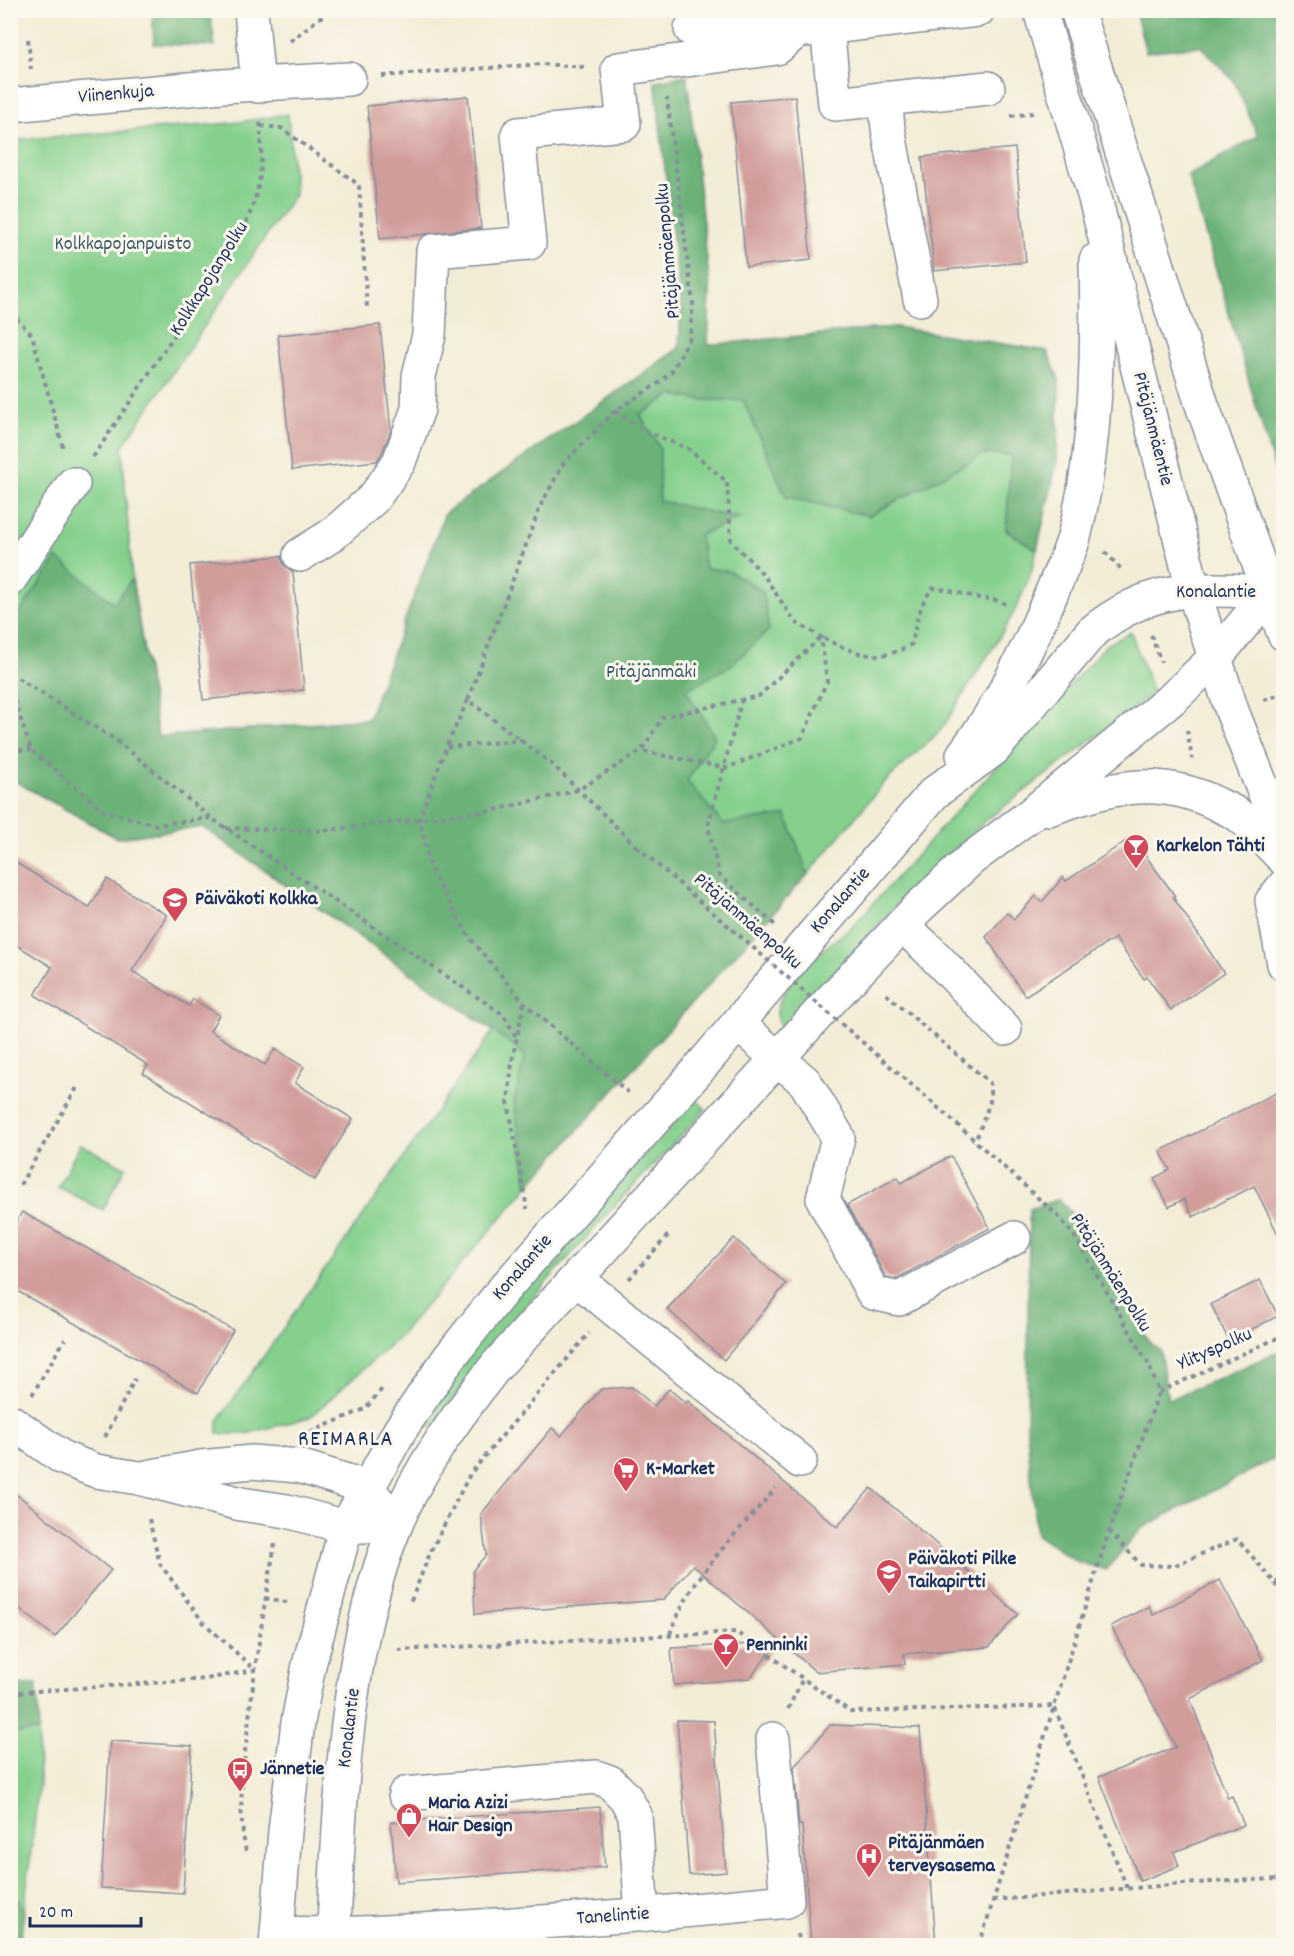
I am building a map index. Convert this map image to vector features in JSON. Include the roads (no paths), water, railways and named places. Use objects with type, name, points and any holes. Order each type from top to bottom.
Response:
[{"type":"main road","points":[[251,10],[258,86]]},
{"type":"main road","points":[[300,555],[332,535],[374,498],[399,462],[418,409],[419,376],[429,334],[433,251],[528,243],[518,134],[624,124],[618,69],[777,48],[812,29],[978,10]]},
{"type":"main road","name":"Pitäjänmäentie","points":[[1040,10],[1095,198],[1193,589],[1232,711],[1284,842]]},
{"type":"main road","points":[[1077,10],[1202,405],[1284,634]]},
{"type":"main road","points":[[691,29],[778,19],[812,29]]},
{"type":"main road","points":[[812,29],[835,104],[988,88]]},
{"type":"main road","name":"Viinenkuja","points":[[10,105],[222,86],[258,86],[349,79]]},
{"type":"main road","points":[[885,99],[888,128],[920,299]]},
{"type":"main road","points":[[934,793],[981,732],[1006,691],[1030,644],[1073,539],[1092,431],[1098,350],[1095,198]]},
{"type":"main road","points":[[10,579],[73,484]]},
{"type":"main road","name":"Konalantie","points":[[277,1939],[285,1831],[298,1722],[320,1620],[346,1527],[366,1486],[418,1401],[490,1306],[738,1024],[934,793],[994,749],[1092,632],[1111,617],[1165,593],[1193,589],[1270,592]]},
{"type":"main road","name":"Konalantie","points":[[333,1941],[344,1771],[353,1697],[367,1618],[396,1524],[434,1452],[465,1406],[496,1366],[902,925],[971,859],[1030,815],[1174,697],[1216,657],[1270,592]]},
{"type":"main road","points":[[1030,815],[1086,795],[1138,785],[1164,787],[1197,794],[1240,816],[1284,859]]},
{"type":"main road","points":[[1284,886],[1272,901],[1284,964]]},
{"type":"main road","points":[[902,925],[1005,1029]]},
{"type":"main road","points":[[738,1024],[805,1082],[838,1137],[823,1199],[873,1293],[899,1299],[1014,1238]]},
{"type":"main road","points":[[577,1279],[800,1461]]},
{"type":"main road","points":[[19,1412],[63,1458],[96,1471],[139,1478],[198,1494],[287,1511],[346,1527],[396,1524]]},
{"type":"main road","points":[[139,1478],[201,1467],[252,1462],[299,1466],[366,1486],[396,1524]]},
{"type":"main road","name":"Tanelintie","points":[[277,1939],[333,1941],[642,1916],[787,1901],[773,1739]]},
{"type":"main road","points":[[405,1794],[596,1777],[610,1782],[625,1797],[635,1815],[642,1916]]},
{"type":"place","name":"Karkelon Tähti","points":[[1136,870]]},
{"type":"place","name":"Päiväkoti Kolkka","points":[[175,923]]},
{"type":"place","name":"K-Market","points":[[626,1493]]},
{"type":"place","name":"Päiväkoti Pilke Taikapirtti","points":[[889,1595]]},
{"type":"place","name":"Penninki","points":[[726,1669]]},
{"type":"place","name":"Jännetie","points":[[240,1793]]},
{"type":"place","name":"Maria Azizi Hair Design","points":[[409,1839]]},
{"type":"place","name":"Pitäjänmäen terveysasema","points":[[869,1879]]},
{"type":"district","name":"REIMARLA","points":[[346,1440]]},
{"type":"park label","name":"Kolkkapojanpuisto","points":[[123,245]]},
{"type":"park label","name":"Pitäjänmäki","points":[[651,673]]}]
